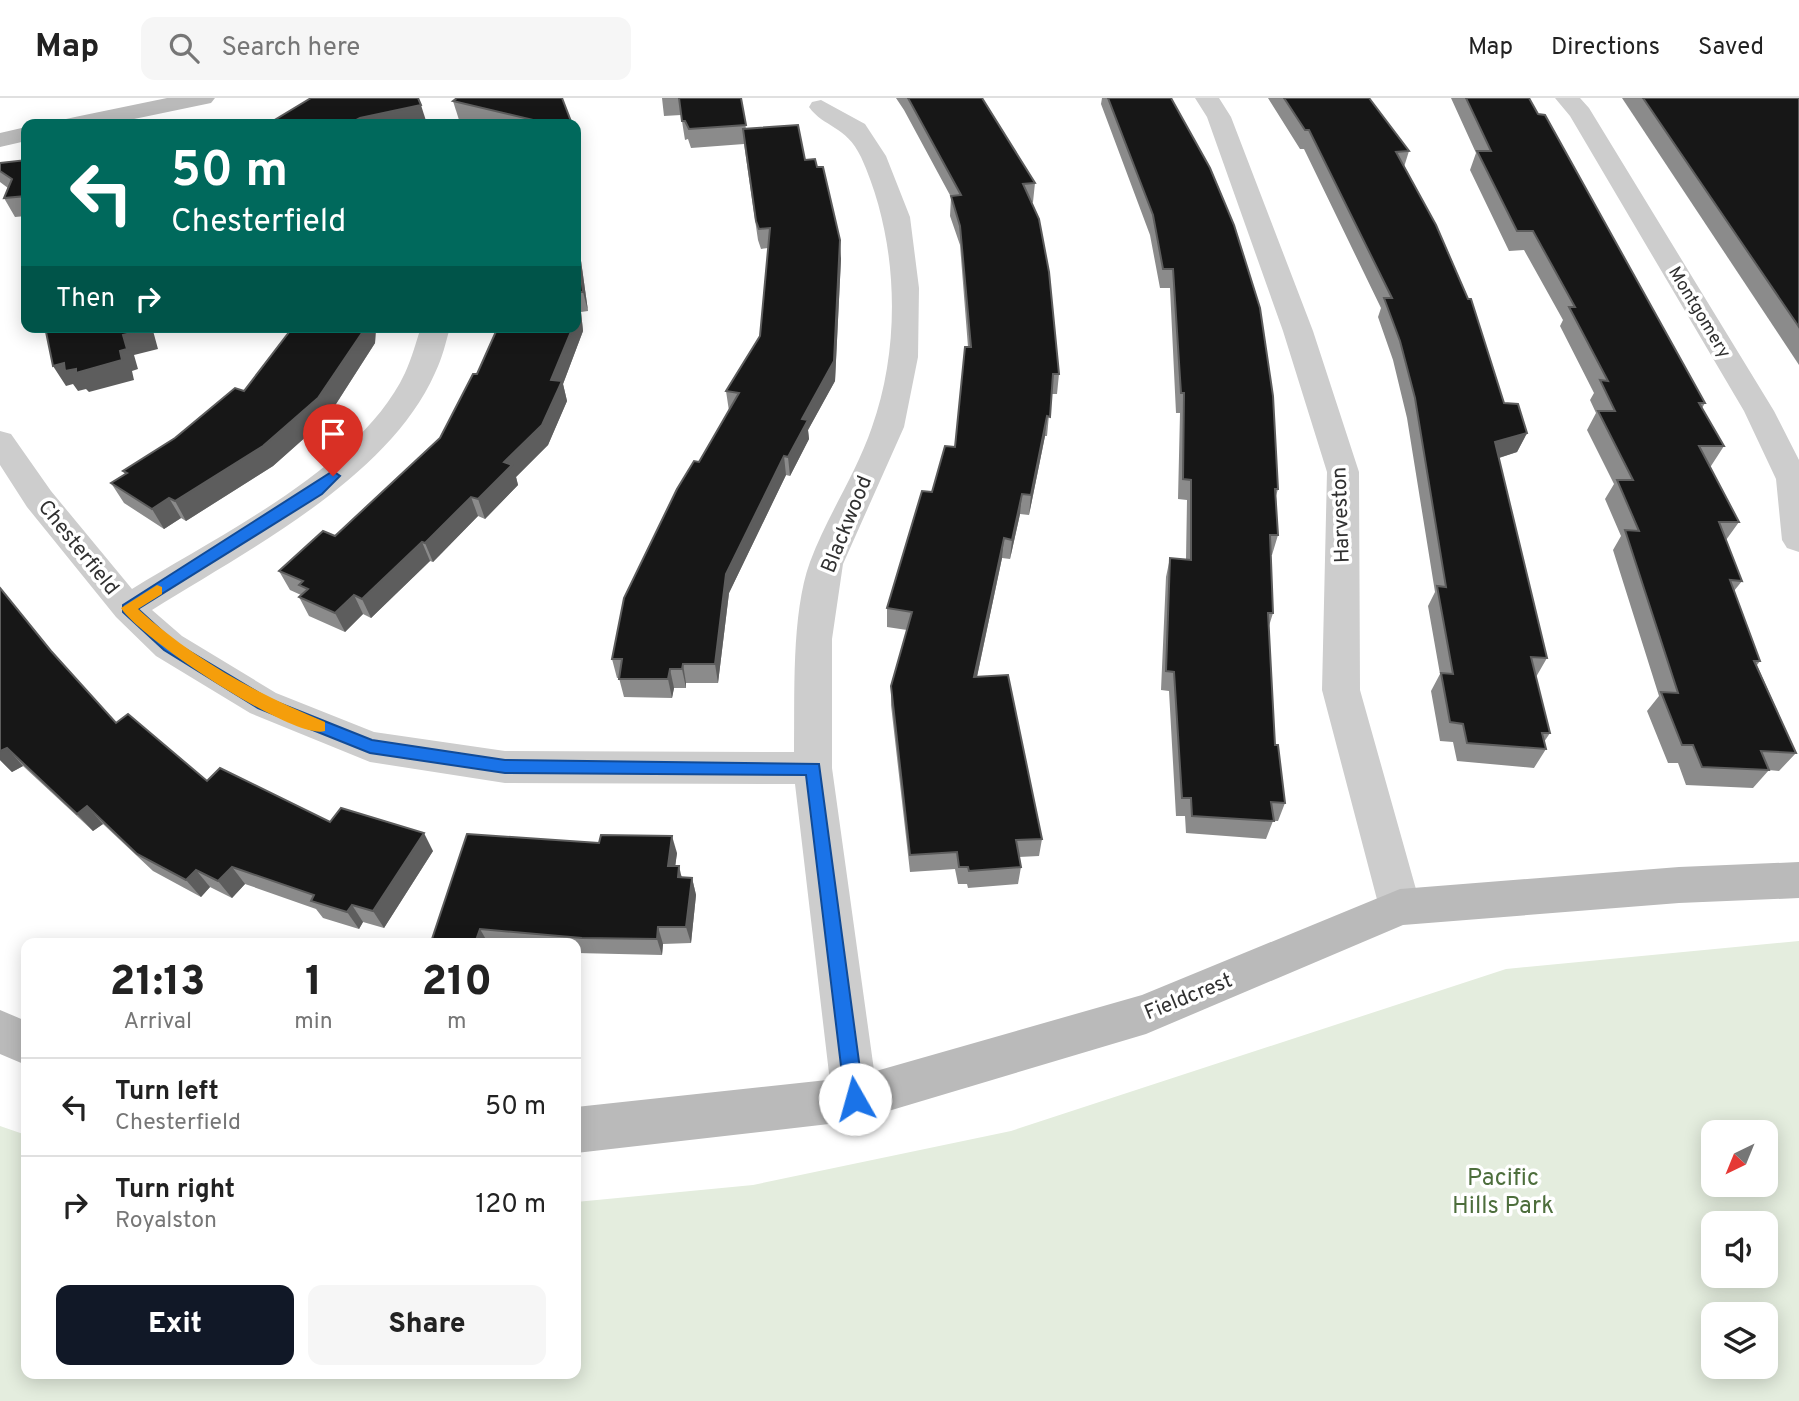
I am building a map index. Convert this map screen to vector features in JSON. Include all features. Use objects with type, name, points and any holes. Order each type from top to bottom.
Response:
[{"type":"street","points":[[100,119],[203,98]]},
{"type":"street","name":"Harveston","points":[[1207,98],[1219,117],[1294,319],[1343,472],[1341,690],[1400,907]]},
{"type":"street","name":"Montgomery","points":[[1567,98],[1580,113],[1759,411],[1792,480],[1799,540]]},
{"type":"street","name":"Blackwood","points":[[821,107],[856,129],[873,156],[897,217],[905,288],[903,357],[888,427],[826,564],[814,639],[813,768],[855,1099]]},
{"type":"street","points":[[0,139],[21,135]]},
{"type":"street","points":[[128,608],[317,490],[382,431],[420,374],[434,333]]},
{"type":"street","name":"Chesterfield","points":[[0,440],[39,499],[128,608],[169,646],[263,704],[370,747],[505,767],[813,768]]},
{"type":"street","name":"Fieldcrest","points":[[581,1129],[855,1099],[1146,1014],[1400,907],[1679,885],[1799,880]]},
{"type":"street","points":[[0,1031],[21,1042]]},
{"type":"green space","name":"Pacific Hills Park","points":[[1799,941],[1799,1401],[0,1401],[0,1126],[21,1133],[21,1379],[581,1379],[581,1202],[753,1185],[1011,1131],[1506,969]]},
{"type":"building","points":[[311,98],[418,98],[421,105],[358,119],[276,119]]},
{"type":"building","points":[[457,98],[562,98],[570,119],[529,119],[453,101]]},
{"type":"building","points":[[679,98],[741,98],[746,125],[689,129],[685,121],[682,121]]},
{"type":"building","points":[[908,98],[982,98],[1035,183],[1023,184],[1039,219],[1049,272],[1059,374],[1053,374],[1050,417],[1047,416],[1031,495],[1022,494],[1012,540],[1004,538],[974,677],[1008,675],[1042,839],[1016,840],[1021,867],[969,871],[968,867],[959,867],[957,852],[910,855],[891,686],[912,612],[887,608],[922,491],[932,492],[945,446],[955,447],[965,347],[971,347],[960,226],[951,196],[961,195]]},
{"type":"building","points":[[1108,98],[1171,98],[1210,168],[1234,225],[1260,308],[1273,396],[1278,489],[1275,489],[1278,535],[1270,535],[1273,613],[1268,613],[1275,745],[1278,745],[1285,803],[1271,802],[1274,821],[1192,816],[1191,798],[1182,798],[1174,672],[1166,671],[1170,558],[1191,560],[1191,480],[1183,479],[1184,393],[1181,393],[1173,269],[1163,269],[1153,215]]},
{"type":"building","points":[[1284,98],[1369,98],[1409,151],[1396,152],[1436,225],[1468,299],[1471,299],[1504,403],[1518,404],[1527,433],[1495,442],[1547,658],[1531,657],[1550,733],[1542,733],[1546,749],[1467,743],[1463,724],[1450,722],[1441,673],[1453,674],[1437,586],[1446,587],[1415,398],[1400,341],[1384,298],[1392,298],[1309,130],[1305,130]]},
{"type":"building","points":[[1466,98],[1529,98],[1538,114],[1545,115],[1705,403],[1699,403],[1724,446],[1699,446],[1739,522],[1719,522],[1742,581],[1730,580],[1760,661],[1754,661],[1796,753],[1761,751],[1769,770],[1702,767],[1693,745],[1682,745],[1661,692],[1678,693],[1625,530],[1639,531],[1617,480],[1633,480],[1598,411],[1615,411],[1600,380],[1608,381],[1569,307],[1575,307],[1533,231],[1517,231],[1477,151],[1491,151]]},
{"type":"building","points":[[1643,98],[1799,98],[1799,327]]},
{"type":"building","points":[[798,125],[805,160],[815,159],[817,167],[823,167],[840,240],[834,361],[802,419],[808,420],[788,457],[784,456],[726,574],[715,664],[683,664],[682,669],[670,669],[668,679],[619,679],[622,659],[612,659],[624,598],[677,489],[694,461],[699,462],[739,393],[726,391],[760,336],[770,228],[759,229],[756,221],[743,129]]},
{"type":"building","points":[[21,161],[21,196],[4,198],[12,179],[0,171],[0,163]]},
{"type":"building","points":[[46,333],[131,333],[123,335],[127,349],[120,351],[122,360],[76,373],[76,369],[65,371],[64,363],[53,366]]},
{"type":"building","points":[[288,333],[362,333],[318,398],[263,446],[175,501],[169,498],[152,509],[111,483],[127,473],[123,471],[175,438],[235,388],[244,391]]},
{"type":"building","points":[[495,333],[571,333],[551,380],[562,381],[542,425],[504,462],[512,465],[478,499],[471,497],[425,543],[422,542],[362,599],[354,595],[335,613],[299,597],[308,589],[299,585],[303,581],[279,571],[323,531],[335,536],[440,438],[473,374],[477,374]]},
{"type":"building","points":[[0,588],[51,651],[116,723],[128,714],[207,781],[220,768],[330,822],[341,808],[424,833],[373,911],[352,905],[347,912],[311,901],[314,895],[232,867],[218,881],[196,870],[186,880],[137,854],[87,806],[77,814],[7,748],[0,751]]},
{"type":"building","points":[[467,834],[599,843],[601,835],[672,836],[668,866],[679,866],[678,877],[692,878],[686,927],[658,927],[657,939],[582,938],[480,929],[477,938],[432,938]]},
{"type":"slow traffic","points":[[157,590],[128,608],[169,646],[263,704],[320,726]]},
{"type":"route","points":[[333,476],[317,490],[128,608],[169,646],[263,704],[370,747],[505,767],[813,768],[855,1099]]}]
